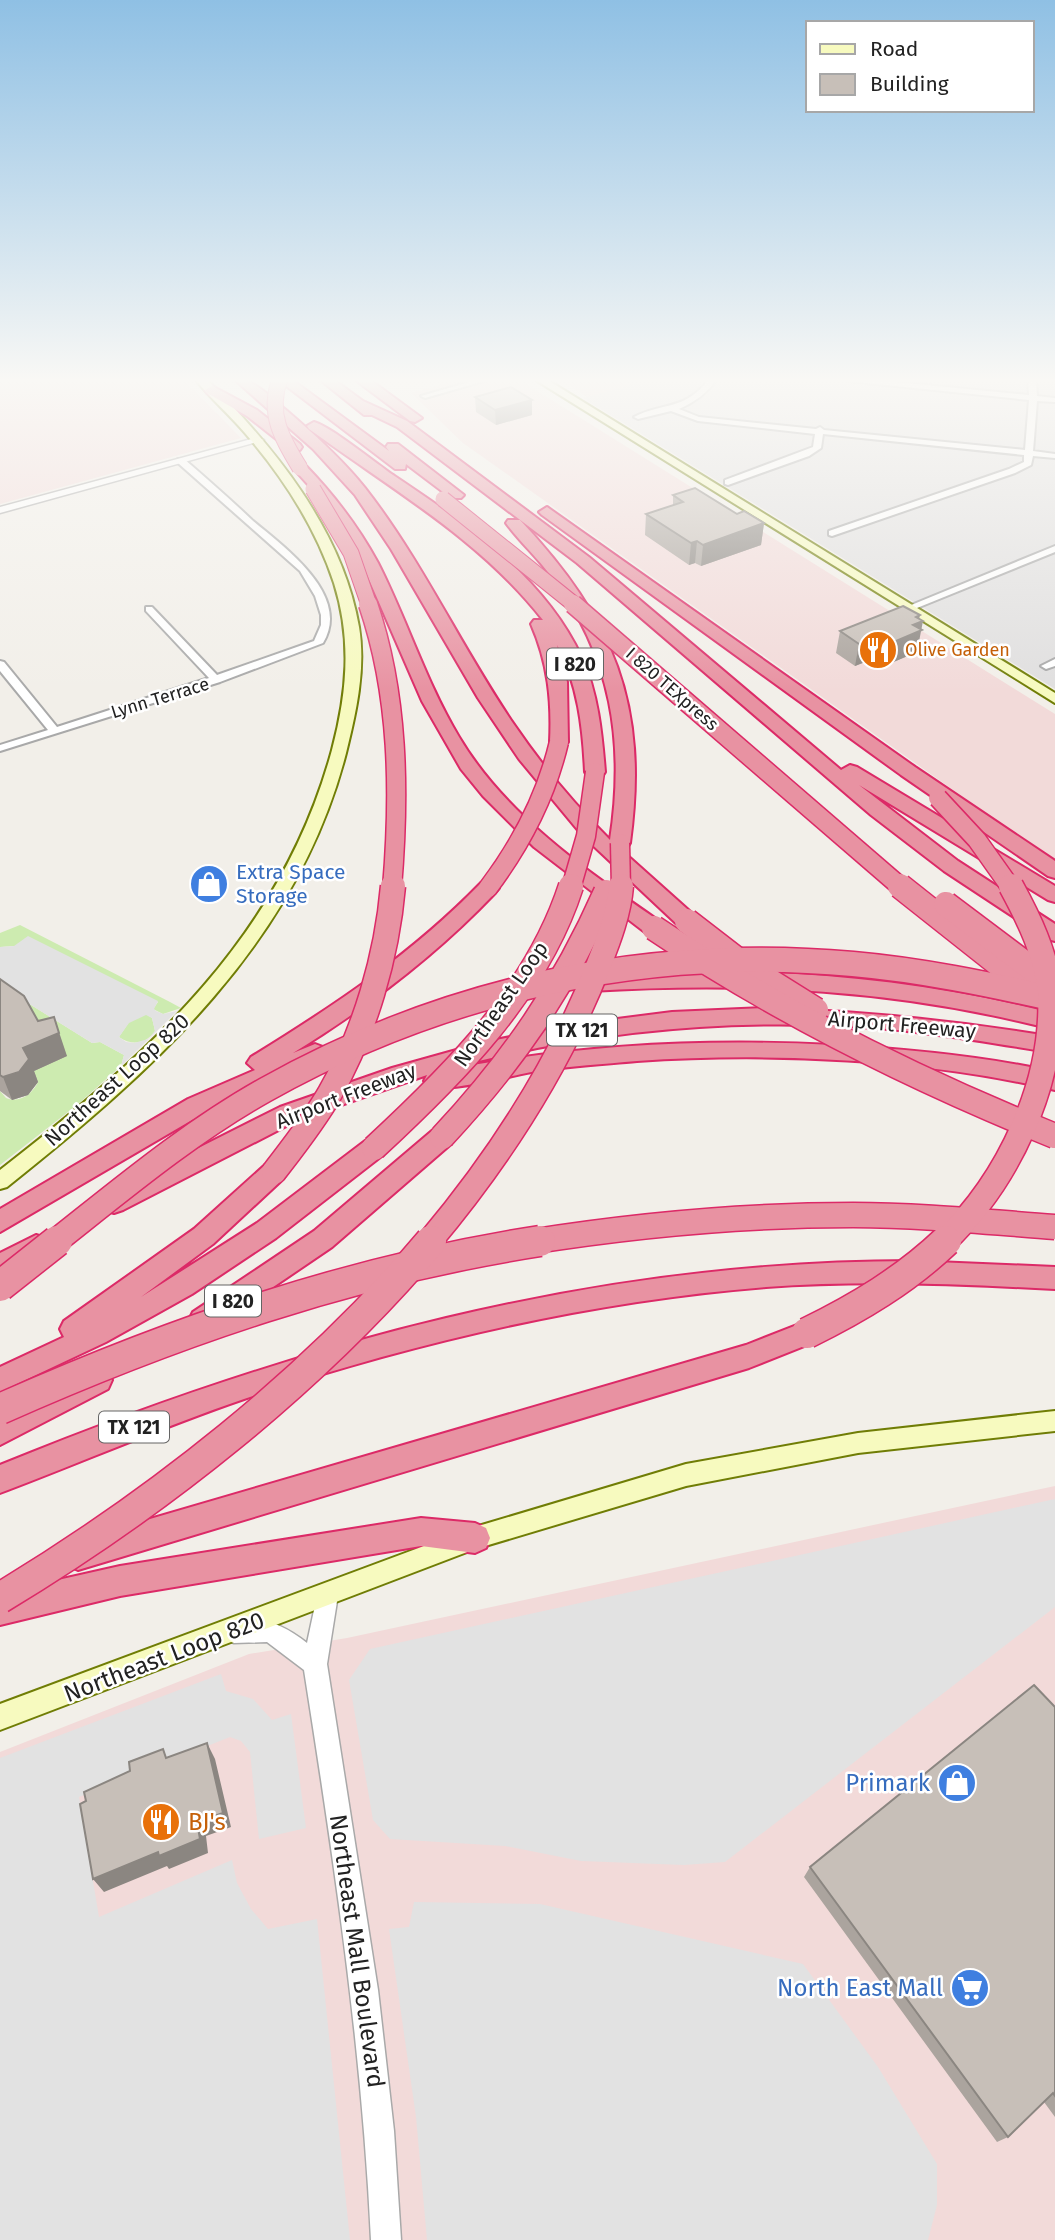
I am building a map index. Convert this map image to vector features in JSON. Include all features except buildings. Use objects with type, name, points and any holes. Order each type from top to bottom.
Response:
[{"type":"highway","points":[[4,1378],[202,1240],[244,1205],[274,1172],[309,1126],[337,1080],[361,1024],[387,929],[396,841],[394,722],[390,687],[376,624],[355,563],[342,536],[310,484]]},
{"type":"highway","points":[[316,484],[355,534],[384,587],[421,682],[451,739],[481,779],[518,820],[595,887],[764,1000],[835,1038],[1055,1136]]},
{"type":"highway","points":[[330,484],[393,565],[438,615]]},
{"type":"highway","points":[[352,484],[438,615],[506,727],[564,804],[606,851],[687,921],[754,972],[866,1039],[1004,1103],[1055,1123]]},
{"type":"highway","name":"Northeast Loop","points":[[4,1378],[150,1305],[241,1250],[312,1199],[374,1148],[453,1072],[525,978],[549,936],[581,858],[591,812],[595,772],[590,712],[572,655],[556,625],[514,572],[396,484]]},
{"type":"highway","name":"I 820 TEXpress","points":[[431,484],[560,576],[929,890],[1055,986]]},
{"type":"highway","name":"I 820 TEXpress","points":[[433,484],[915,900],[969,944],[1055,1007]]},
{"type":"highway","name":"I 820","points":[[0,1432],[217,1312],[323,1239],[442,1137],[511,1060],[564,983],[585,944],[609,884],[620,843],[626,799],[628,760],[616,686],[579,600],[554,566],[500,509],[465,484]]},
{"type":"highway","points":[[481,484],[583,560],[878,811],[951,866],[1055,934]]},
{"type":"highway","points":[[507,484],[908,771],[1055,871]]},
{"type":"highway","points":[[0,1223],[184,1113],[351,1008],[397,975],[461,919],[488,888],[517,849],[537,813],[553,773],[562,708],[559,681],[545,636],[522,596],[514,572]]},
{"type":"highway","points":[[748,702],[770,710],[847,769],[1055,895]]},
{"type":"highway","points":[[0,1579],[749,1356],[807,1333],[884,1292],[927,1259],[983,1201],[1008,1164],[1037,1100],[1051,1033],[1050,991],[1034,932],[998,865],[963,822],[908,771]]},
{"type":"highway","points":[[0,1598],[94,1537],[270,1401],[350,1326],[418,1254],[478,1180],[546,1075],[576,1017],[600,958],[621,894],[620,843]]},
{"type":"highway","points":[[0,1286],[152,1167],[265,1090],[342,1048],[436,1010],[495,993],[614,968],[686,961],[780,958],[836,960],[921,970],[997,983],[1055,999]]},
{"type":"highway","points":[[184,1113],[313,1054],[379,1030],[437,1012],[565,985],[707,978],[804,982],[983,1004],[1055,1022]]},
{"type":"highway","name":"Airport Freeway","points":[[0,1266],[137,1190],[295,1112],[440,1061],[588,1029],[673,1019],[761,1015],[859,1019],[945,1027],[1055,1045]]},
{"type":"highway","points":[[137,1190],[158,1190],[293,1130],[417,1085],[534,1062],[612,1054],[710,1050],[803,1051],[969,1064],[1055,1081]]},
{"type":"highway","points":[[0,1409],[158,1342],[275,1303],[442,1258],[533,1242],[652,1226],[852,1215],[1055,1227]]},
{"type":"highway","name":"TX 121","points":[[0,1479],[139,1425],[270,1379],[473,1322],[675,1286],[778,1276],[885,1273],[993,1274],[1055,1278]]},
{"type":"highway","points":[[0,1609],[120,1581],[421,1532],[475,1538]]},
{"type":"main road","name":"Northeast Loop 820","points":[[0,1181],[107,1095],[169,1038],[257,933],[295,873],[333,778],[351,698],[351,620],[320,532],[291,484]]},
{"type":"main road","points":[[708,484],[1055,699]]},
{"type":"main road","points":[[327,1595],[475,1538],[686,1475],[858,1443],[1055,1421]]},
{"type":"main road","name":"Northeast Loop 820","points":[[0,1717],[327,1595]]},
{"type":"street","points":[[0,510],[98,484]]},
{"type":"street","name":"Lynn Terrace","points":[[0,748],[216,680],[318,643],[327,628],[317,589],[303,569],[206,484]]},
{"type":"street","points":[[832,533],[976,484]]},
{"type":"street","points":[[909,608],[1055,550]]},
{"type":"street","points":[[149,609],[216,680]]},
{"type":"street","points":[[0,664],[54,730]]},
{"type":"street","name":"Northeast Mall Boulevard","points":[[327,1595],[315,1664],[365,1990],[380,2131],[386,2240]]},
{"type":"street","points":[[230,1632],[269,1632],[284,1639],[315,1664]]},
{"type":"shaded area","points":[[0,484],[75,484],[0,504]]},
{"type":"shaded area","points":[[520,484],[686,484],[1055,714],[1055,862]]},
{"type":"shaded area","points":[[722,484],[1055,484],[1055,689]]},
{"type":"shaded area","points":[[28,936],[158,1001],[154,1009],[156,1011],[163,1014],[177,1011],[121,1066],[124,1055],[100,1042],[92,1043],[15,995],[0,995],[0,947],[14,946]],"holes":[[[146,1015],[152,1018],[155,1031],[148,1039],[134,1043],[119,1037],[129,1023]]]},
{"type":"shaded area","name":"North East Mall","points":[[1055,1486],[1055,2240],[0,2240],[0,1752],[249,1654],[347,1638]]},
{"type":"shaded area","points":[[1055,1499],[1055,1607],[725,1862],[684,1865],[581,1861],[505,1846],[390,1839],[373,1820],[349,1680],[370,1649]]},
{"type":"shaded area","points":[[221,1674],[226,1691],[253,1699],[272,1720],[291,1714],[306,1828],[259,1839],[250,1752],[241,1741],[230,1737],[79,1797],[99,1917],[232,1860],[237,1883],[251,1909],[268,1929],[317,1919],[350,2240],[0,2240],[0,1758]]},
{"type":"shaded area","points":[[414,1902],[540,1904],[803,1964],[878,2067],[937,2164],[937,2205],[928,2240],[427,2240],[416,2117],[389,1929],[409,1927]]},
{"type":"green space","points":[[20,925],[181,1008],[163,1014],[153,1009],[158,1002],[14,946],[0,947],[0,933]]},
{"type":"green space","points":[[15,995],[92,1043],[100,1042],[124,1055],[121,1066],[77,1105],[0,1165],[0,1091],[6,1098],[20,1099],[29,1094],[38,1082],[32,1071]]},
{"type":"green space","points":[[146,1014],[152,1018],[155,1031],[147,1039],[129,1042],[119,1037],[129,1022]]},
{"type":"place","name":"Olive Garden","points":[[878,650]]},
{"type":"place","name":"Extra Space Storage","points":[[209,884]]},
{"type":"place","name":"Primark","points":[[957,1783]]},
{"type":"place","name":"BJ's","points":[[161,1822]]},
{"type":"place","name":"North East Mall","points":[[970,1988]]}]
